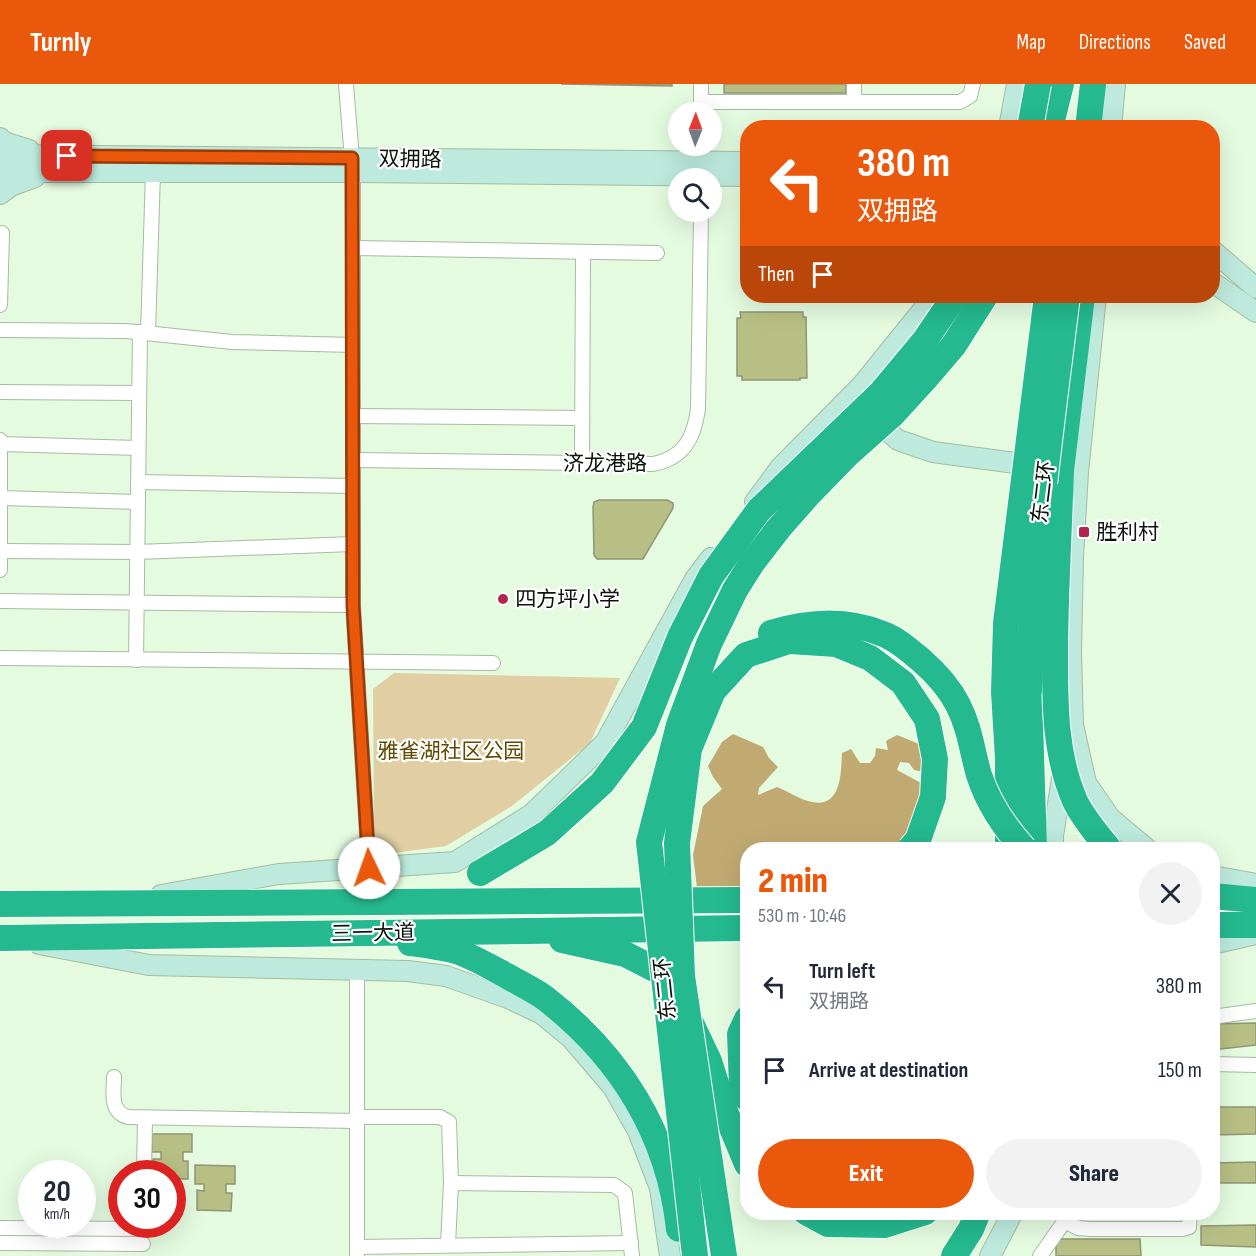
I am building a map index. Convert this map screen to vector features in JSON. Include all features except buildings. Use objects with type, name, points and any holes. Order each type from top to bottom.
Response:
[{"type":"highway","points":[[1031,120],[1038,84]]},
{"type":"highway","points":[[1052,120],[1061,84]]},
{"type":"highway","points":[[1066,120],[1068,84]]},
{"type":"highway","points":[[1089,120],[1095,84]]},
{"type":"highway","points":[[1095,84],[1096,120]]},
{"type":"highway","points":[[308,902],[446,897],[480,873],[547,833],[602,783],[644,727],[680,637],[711,576],[759,510],[880,394],[925,340],[950,303]]},
{"type":"highway","points":[[679,724],[709,644],[735,590],[752,563],[809,494],[848,454],[893,414],[925,379],[954,345],[981,303]]},
{"type":"highway","points":[[1033,842],[1017,691],[1006,623],[1046,303]]},
{"type":"highway","name":"东二环","points":[[1017,691],[1031,620],[1038,528],[1066,303]]},
{"type":"highway","points":[[1081,303],[1069,471],[1060,497],[1055,708],[1057,737],[1075,801],[1103,842]]},
{"type":"highway","points":[[679,724],[716,668],[738,650],[772,633],[801,625],[826,622],[883,633],[902,644],[945,683],[968,727],[980,776],[989,797],[998,814],[1019,842]]},
{"type":"highway","points":[[724,1256],[682,976],[677,843],[689,749],[713,691],[746,655],[789,642],[836,644],[870,658],[903,683],[927,719],[935,759],[933,797],[916,842]]},
{"type":"highway","points":[[1008,842],[1008,759],[1017,691]]},
{"type":"highway","name":"东二环","points":[[679,724],[650,842],[695,1256]]},
{"type":"highway","points":[[1220,897],[1256,901]]},
{"type":"highway","name":"三一大道","points":[[0,904],[740,900]]},
{"type":"highway","points":[[1220,902],[1256,901]]},
{"type":"highway","points":[[1220,925],[1256,925]]},
{"type":"highway","name":"三一大道","points":[[11,938],[740,928]]},
{"type":"highway","points":[[514,930],[625,954],[668,976],[710,1061],[724,1109],[740,1147]]},
{"type":"highway","points":[[333,933],[456,951],[487,965],[544,997],[593,1041],[632,1089],[660,1143],[676,1198],[682,1256]]},
{"type":"highway","points":[[821,1220],[828,1224],[884,1225],[900,1220]]},
{"type":"highway","points":[[954,1256],[975,1220]]},
{"type":"highway","points":[[975,1256],[990,1220]]},
{"type":"street","points":[[346,84],[353,165],[353,605],[369,868]]},
{"type":"street","points":[[701,84],[701,102]]},
{"type":"street","points":[[854,84],[854,102]]},
{"type":"street","points":[[722,106],[854,102],[960,102],[970,96],[973,84]]},
{"type":"street","points":[[1010,120],[1017,84]]},
{"type":"street","points":[[1112,120],[1115,84]]},
{"type":"street","points":[[0,138],[46,164],[25,180],[0,194]]},
{"type":"street","name":"双拥路","points":[[0,155],[46,164],[153,172],[353,165]]},
{"type":"street","name":"双拥路","points":[[0,172],[46,164],[701,165],[740,162]]},
{"type":"street","name":"双拥路","points":[[701,165],[740,175]]},
{"type":"street","points":[[136,660],[139,393],[153,172]]},
{"type":"street","name":"济龙港路","points":[[353,460],[653,464],[672,458],[688,442],[695,428],[698,409],[701,222]]},
{"type":"street","points":[[0,305],[3,233]]},
{"type":"street","points":[[353,248],[657,253]]},
{"type":"street","points":[[582,463],[583,252]]},
{"type":"street","points":[[1220,257],[1256,288]]},
{"type":"street","points":[[1220,287],[1256,312]]},
{"type":"street","points":[[120,902],[279,874],[454,862],[532,814],[605,743],[695,579],[780,468],[863,384],[928,303]]},
{"type":"street","points":[[1095,303],[1069,471],[1073,725],[1086,783],[1110,818],[1139,842]]},
{"type":"street","points":[[0,330],[144,332],[232,342],[353,345]]},
{"type":"street","points":[[0,392],[139,393]]},
{"type":"street","points":[[849,398],[898,440],[933,452],[1069,471]]},
{"type":"street","points":[[353,416],[582,418]]},
{"type":"street","points":[[0,570],[0,442],[138,448]]},
{"type":"street","points":[[138,482],[353,486]]},
{"type":"street","points":[[1,498],[138,502]]},
{"type":"street","points":[[0,550],[137,552],[353,544]]},
{"type":"street","points":[[0,601],[353,605]]},
{"type":"street","points":[[0,658],[493,663]]},
{"type":"street","points":[[1053,842],[1068,742],[1073,725]]},
{"type":"street","points":[[1220,877],[1256,884]]},
{"type":"street","points":[[1220,942],[1256,934]]},
{"type":"street","points":[[11,938],[46,947],[149,965],[408,971],[446,976],[507,998],[542,1014],[571,1038],[613,1087],[638,1131],[660,1188],[670,1256]]},
{"type":"street","points":[[357,970],[357,1251],[448,1245],[632,1250],[625,1193],[614,1185],[451,1183]]},
{"type":"street","points":[[1220,1016],[1256,1011]]},
{"type":"street","points":[[1220,1064],[1256,1065]]},
{"type":"street","points":[[114,1077],[114,1104],[117,1112],[128,1118],[446,1118],[451,1128],[448,1245]]},
{"type":"street","points":[[144,1160],[145,1118]]},
{"type":"street","points":[[990,1256],[1009,1220]]},
{"type":"street","points":[[1041,1256],[1066,1220]]},
{"type":"street","points":[[1071,1220],[1078,1228],[1091,1229],[1182,1229],[1188,1227],[1189,1220]]},
{"type":"street","points":[[0,1228],[108,1226]]},
{"type":"street","points":[[0,1243],[143,1250]]},
{"type":"green space","name":"雅雀湖社区公园","points":[[394,673],[620,678],[590,743],[512,806],[446,846],[378,855],[374,837],[373,689]]},
{"type":"shaded area","points":[[733,734],[763,747],[778,767],[759,788],[758,795],[777,787],[804,800],[819,803],[827,801],[837,789],[842,753],[851,749],[860,763],[870,763],[875,756],[876,748],[888,750],[886,741],[897,735],[919,744],[924,772],[914,770],[909,763],[900,762],[897,770],[921,783],[943,770],[946,790],[942,811],[926,842],[740,842],[740,888],[697,888],[693,855],[703,806],[722,789],[708,766],[722,742]]},
{"type":"place","name":"胜利村","points":[[1084,532]]},
{"type":"place","name":"四方坪小学","points":[[503,599]]},
{"type":"route","points":[[67,156],[352,158],[353,605],[369,868]]}]
